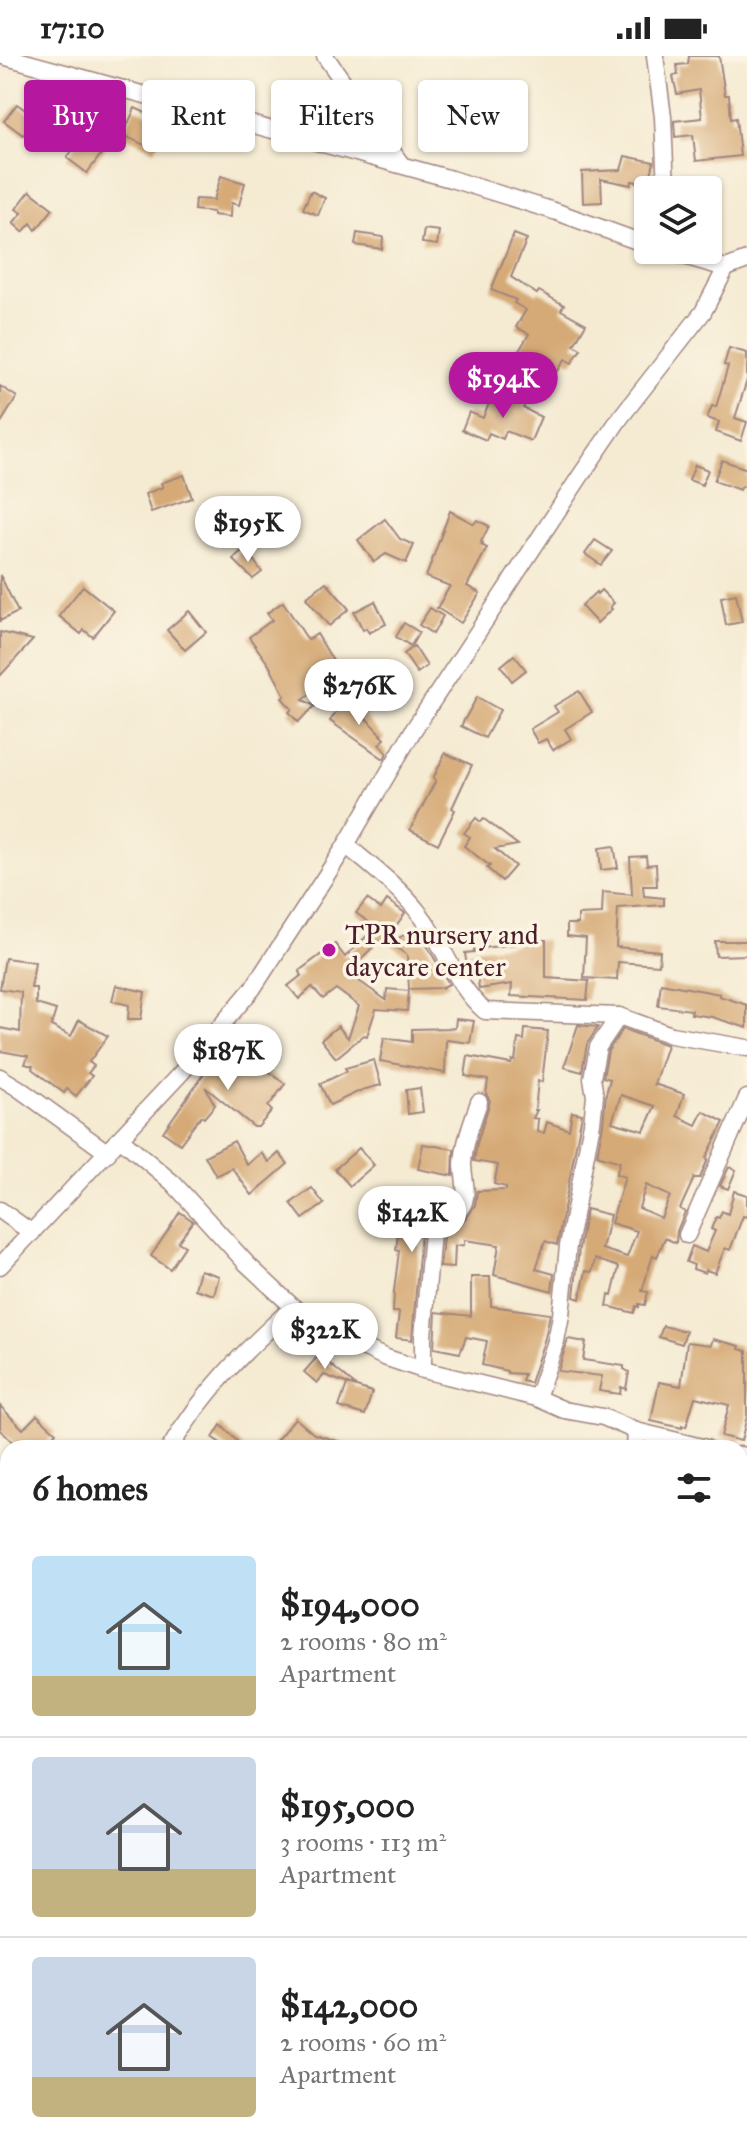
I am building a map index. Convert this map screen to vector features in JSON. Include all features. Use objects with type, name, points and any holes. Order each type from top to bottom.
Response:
[{"type":"street","points":[[3,56],[401,164],[557,212],[634,240]]},
{"type":"street","points":[[325,56],[401,164]]},
{"type":"street","points":[[655,56],[663,117],[665,176]]},
{"type":"street","points":[[712,264],[726,268],[747,260]]},
{"type":"street","points":[[0,1266],[121,1139],[253,988],[346,845],[414,729],[572,488],[620,418],[703,312],[726,268]]},
{"type":"street","points":[[346,845],[419,912],[476,1003],[485,1011],[619,1016],[671,1035],[747,1048]]},
{"type":"street","points":[[537,1398],[556,1341],[561,1315],[568,1246],[592,1123],[595,1096],[592,1078],[598,1047],[619,1016]]},
{"type":"street","points":[[0,1077],[108,1153]]},
{"type":"street","points":[[687,1235],[747,1098]]},
{"type":"street","points":[[423,1370],[432,1232],[460,1210],[465,1201],[463,1161],[479,1102]]},
{"type":"street","points":[[121,1139],[173,1183],[247,1264],[293,1307],[342,1337],[384,1357],[423,1370],[537,1398],[564,1410],[603,1417],[636,1440]]},
{"type":"street","points":[[0,1210],[32,1233]]},
{"type":"street","points":[[175,1440],[215,1383],[293,1307]]},
{"type":"building","points":[[689,56],[719,56],[725,95],[729,95],[731,119],[736,118],[740,156],[696,161],[693,135],[675,137],[674,121],[702,118],[699,90],[677,94],[673,76],[678,75],[677,65],[688,64]]},
{"type":"building","points":[[17,104],[24,109],[24,134],[23,135],[4,121]]},
{"type":"building","points":[[135,108],[142,111],[142,144],[126,136],[126,128]]},
{"type":"building","points":[[71,152],[103,152],[87,173],[67,158]]},
{"type":"building","points":[[625,156],[654,162],[651,176],[634,176],[631,185],[601,179],[602,202],[583,203],[582,172],[621,170]]},
{"type":"building","points":[[221,176],[245,183],[239,205],[231,203],[230,217],[194,210],[195,199],[214,200]]},
{"type":"building","points":[[30,191],[53,209],[36,230],[31,223],[23,232],[13,223],[22,213],[16,209]]},
{"type":"building","points":[[311,191],[325,198],[318,215],[303,209]]},
{"type":"building","points":[[424,229],[439,231],[437,245],[422,243]]},
{"type":"building","points":[[357,233],[383,237],[382,249],[355,245]]},
{"type":"building","points":[[514,234],[527,239],[511,277],[537,294],[539,291],[564,305],[561,310],[586,324],[574,345],[581,349],[572,363],[565,359],[558,371],[537,358],[534,363],[517,354],[529,334],[516,327],[526,310],[514,303],[516,300],[491,290]]},
{"type":"building","points":[[729,348],[747,353],[747,380],[735,418],[747,422],[741,441],[716,432],[719,422],[707,418],[712,406],[716,407],[728,366],[724,365]]},
{"type":"building","points":[[0,386],[17,397],[0,424]]},
{"type":"building","points":[[493,394],[525,404],[523,408],[541,417],[531,441],[506,431],[503,439],[489,433],[486,440],[462,430],[469,412],[483,418]]},
{"type":"building","points":[[722,460],[747,469],[747,488],[742,486],[740,490],[714,481]]},
{"type":"building","points":[[695,465],[708,470],[702,485],[689,480]]},
{"type":"building","points":[[184,475],[192,498],[151,512],[145,494],[163,487],[161,483]]},
{"type":"building","points":[[450,511],[474,524],[477,520],[489,526],[481,542],[487,548],[467,586],[480,593],[461,623],[437,608],[450,586],[426,577]]},
{"type":"building","points":[[385,519],[400,539],[414,545],[406,563],[386,554],[374,562],[358,540]]},
{"type":"building","points":[[595,540],[612,551],[601,565],[585,554]]},
{"type":"building","points":[[245,548],[262,572],[253,579],[233,559]]},
{"type":"building","points":[[0,575],[18,612],[0,621]]},
{"type":"building","points":[[326,582],[349,609],[329,626],[306,598]]},
{"type":"building","points":[[83,586],[114,611],[93,637],[84,630],[81,634],[59,616]]},
{"type":"building","points":[[601,590],[614,603],[597,623],[581,606]]},
{"type":"building","points":[[736,594],[742,622],[726,625],[721,597]]},
{"type":"building","points":[[375,601],[386,624],[369,633],[366,628],[363,630],[354,612]]},
{"type":"building","points":[[283,602],[308,640],[317,634],[336,666],[328,672],[332,676],[303,700],[315,706],[298,722],[289,712],[292,709],[282,698],[285,696],[269,665],[249,637],[272,620],[267,613]]},
{"type":"building","points":[[430,608],[443,616],[433,634],[419,625]]},
{"type":"building","points":[[189,611],[206,632],[185,650],[167,630]]},
{"type":"building","points":[[404,623],[419,632],[411,646],[396,637]]},
{"type":"building","points":[[0,632],[33,640],[0,676]]},
{"type":"building","points":[[414,646],[427,666],[417,673],[404,654]]},
{"type":"building","points":[[514,655],[526,670],[512,681],[501,666]]},
{"type":"building","points":[[387,668],[405,676],[395,696],[377,688]]},
{"type":"building","points":[[579,691],[592,712],[565,729],[571,739],[553,750],[546,739],[538,743],[530,729],[558,712],[554,706]]},
{"type":"building","points":[[477,697],[500,710],[485,738],[461,726]]},
{"type":"building","points":[[346,698],[366,713],[364,716],[385,739],[379,744],[387,753],[384,759],[330,721]]},
{"type":"building","points":[[445,753],[472,765],[438,844],[410,830],[436,780],[433,779]]},
{"type":"building","points":[[476,818],[481,822],[484,819],[518,845],[495,849],[515,866],[502,881],[487,868],[490,866],[464,846],[470,837],[464,833]]},
{"type":"building","points":[[614,846],[618,868],[601,870],[599,848]]},
{"type":"building","points":[[646,856],[647,865],[656,864],[657,886],[643,886],[644,896],[664,898],[664,905],[618,908],[616,947],[660,951],[659,965],[618,962],[617,980],[584,978],[586,938],[567,936],[567,924],[578,924],[578,915],[602,914],[603,892],[632,895],[630,857]]},
{"type":"building","points":[[367,899],[381,909],[387,900],[405,913],[383,945],[379,941],[355,965],[361,974],[355,978],[386,1000],[387,989],[409,991],[407,1011],[376,1009],[367,1036],[364,1035],[336,1058],[321,1040],[338,1026],[348,1038],[359,1006],[336,989],[323,999],[312,987],[299,999],[288,986],[302,975],[299,971],[335,944],[345,957],[376,927],[356,913]]},
{"type":"building","points":[[417,928],[449,984],[441,988],[409,989],[407,955],[389,943]]},
{"type":"building","points":[[516,940],[546,940],[546,978],[589,981],[587,1000],[511,996],[512,984],[479,989],[476,967],[467,968],[465,953],[516,944]]},
{"type":"building","points":[[715,941],[747,941],[747,955],[716,956]]},
{"type":"building","points":[[5,958],[35,962],[31,988],[36,988],[36,1004],[56,1010],[51,1026],[71,1036],[79,1020],[108,1036],[89,1062],[94,1066],[88,1073],[92,1076],[76,1096],[67,1089],[64,1093],[32,1069],[33,1066],[25,1064],[28,1056],[0,1051],[0,1028],[20,1032],[21,992],[0,989]]},
{"type":"building","points":[[661,983],[720,994],[747,1005],[747,1028],[691,1014],[692,1010],[658,1006]]},
{"type":"building","points":[[116,985],[145,992],[141,1019],[128,1019],[129,1005],[112,1001]]},
{"type":"building","points":[[456,1019],[474,1021],[470,1043],[446,1040],[445,1073],[380,1061],[384,1038],[412,1042],[412,1029],[455,1028]]},
{"type":"building","points":[[578,1025],[598,1027],[587,1044],[582,1072],[564,1067]]},
{"type":"building","points":[[525,1029],[548,1031],[542,1082],[538,1081],[537,1110],[533,1118],[538,1119],[537,1132],[544,1133],[547,1122],[569,1130],[572,1112],[582,1114],[557,1245],[545,1241],[536,1269],[554,1274],[552,1291],[494,1275],[499,1245],[464,1240],[464,1245],[455,1246],[454,1268],[440,1267],[443,1237],[470,1213],[477,1191],[506,1190],[506,1187],[494,1184],[498,1165],[474,1161],[490,1101],[486,1094],[488,1080],[465,1076],[468,1056],[511,1064],[512,1060],[515,1061],[518,1039],[524,1040]]},
{"type":"building","points":[[623,1029],[667,1045],[654,1084],[684,1094],[677,1116],[696,1125],[703,1111],[724,1122],[700,1178],[694,1178],[680,1209],[685,1212],[676,1243],[665,1238],[657,1257],[653,1255],[642,1291],[648,1292],[645,1305],[636,1306],[634,1313],[607,1306],[619,1267],[595,1259],[592,1272],[586,1271],[580,1299],[574,1297],[586,1209],[610,1215],[602,1249],[627,1257],[637,1231],[611,1223],[625,1177],[616,1174],[620,1162],[597,1155],[610,1079],[603,1077],[608,1051]],"holes":[[[621,1095],[655,1106],[644,1131],[612,1122]],[[646,1185],[670,1196],[661,1218],[639,1208]]]},
{"type":"building","points":[[225,1043],[245,1057],[249,1053],[285,1084],[268,1107],[272,1111],[258,1127],[254,1127],[205,1087],[215,1105],[204,1118],[201,1116],[180,1144],[163,1132]]},
{"type":"building","points":[[374,1060],[381,1085],[330,1105],[320,1084],[347,1071],[345,1068]]},
{"type":"building","points":[[420,1088],[423,1112],[408,1114],[406,1090]]},
{"type":"building","points":[[234,1141],[247,1165],[261,1153],[269,1162],[279,1153],[288,1164],[252,1195],[232,1168],[216,1176],[205,1156]]},
{"type":"building","points":[[423,1144],[454,1149],[453,1176],[418,1169]]},
{"type":"building","points":[[359,1148],[374,1165],[350,1186],[335,1169]]},
{"type":"building","points":[[729,1167],[736,1170],[728,1189],[720,1186]]},
{"type":"building","points":[[312,1188],[324,1204],[303,1219],[291,1203]]},
{"type":"building","points":[[734,1191],[747,1195],[747,1217],[743,1216],[730,1250],[725,1248],[715,1273],[693,1269],[694,1265],[686,1262],[692,1246],[706,1252],[715,1231],[711,1229],[716,1217],[719,1218],[722,1211],[728,1214]]},
{"type":"building","points":[[400,1193],[409,1194],[413,1199],[413,1195],[454,1193],[450,1203],[428,1220],[421,1230],[412,1340],[396,1338],[399,1312],[393,1312],[399,1251],[396,1250]]},
{"type":"building","points":[[180,1212],[193,1221],[178,1242],[185,1246],[170,1269],[151,1256]]},
{"type":"building","points":[[200,1270],[219,1276],[214,1295],[195,1289]]},
{"type":"building","points":[[471,1277],[490,1277],[491,1306],[550,1314],[530,1383],[522,1381],[524,1374],[507,1373],[482,1365],[487,1341],[466,1337],[460,1353],[434,1348],[436,1312],[471,1316]]},
{"type":"building","points":[[663,1326],[686,1331],[682,1344],[659,1337]]},
{"type":"building","points":[[568,1339],[586,1342],[583,1360],[624,1366],[629,1372],[626,1389],[621,1387],[620,1394],[599,1391],[602,1376],[558,1371]]},
{"type":"building","points":[[713,1339],[747,1351],[747,1416],[741,1440],[721,1436],[729,1405],[695,1397],[686,1427],[651,1421],[659,1382],[681,1386],[687,1342],[711,1345]]},
{"type":"building","points":[[319,1355],[355,1385],[324,1375],[317,1383],[304,1372]]},
{"type":"building","points":[[347,1384],[372,1392],[365,1415],[339,1407]]},
{"type":"building","points":[[0,1406],[23,1429],[37,1415],[56,1432],[48,1440],[11,1440],[0,1430]]},
{"type":"building","points":[[295,1418],[314,1434],[334,1440],[277,1440]]},
{"type":"building","points":[[221,1425],[236,1440],[216,1440],[213,1438]]},
{"type":"place","name":"TPR nursery and daycare center","points":[[329,950]]}]
